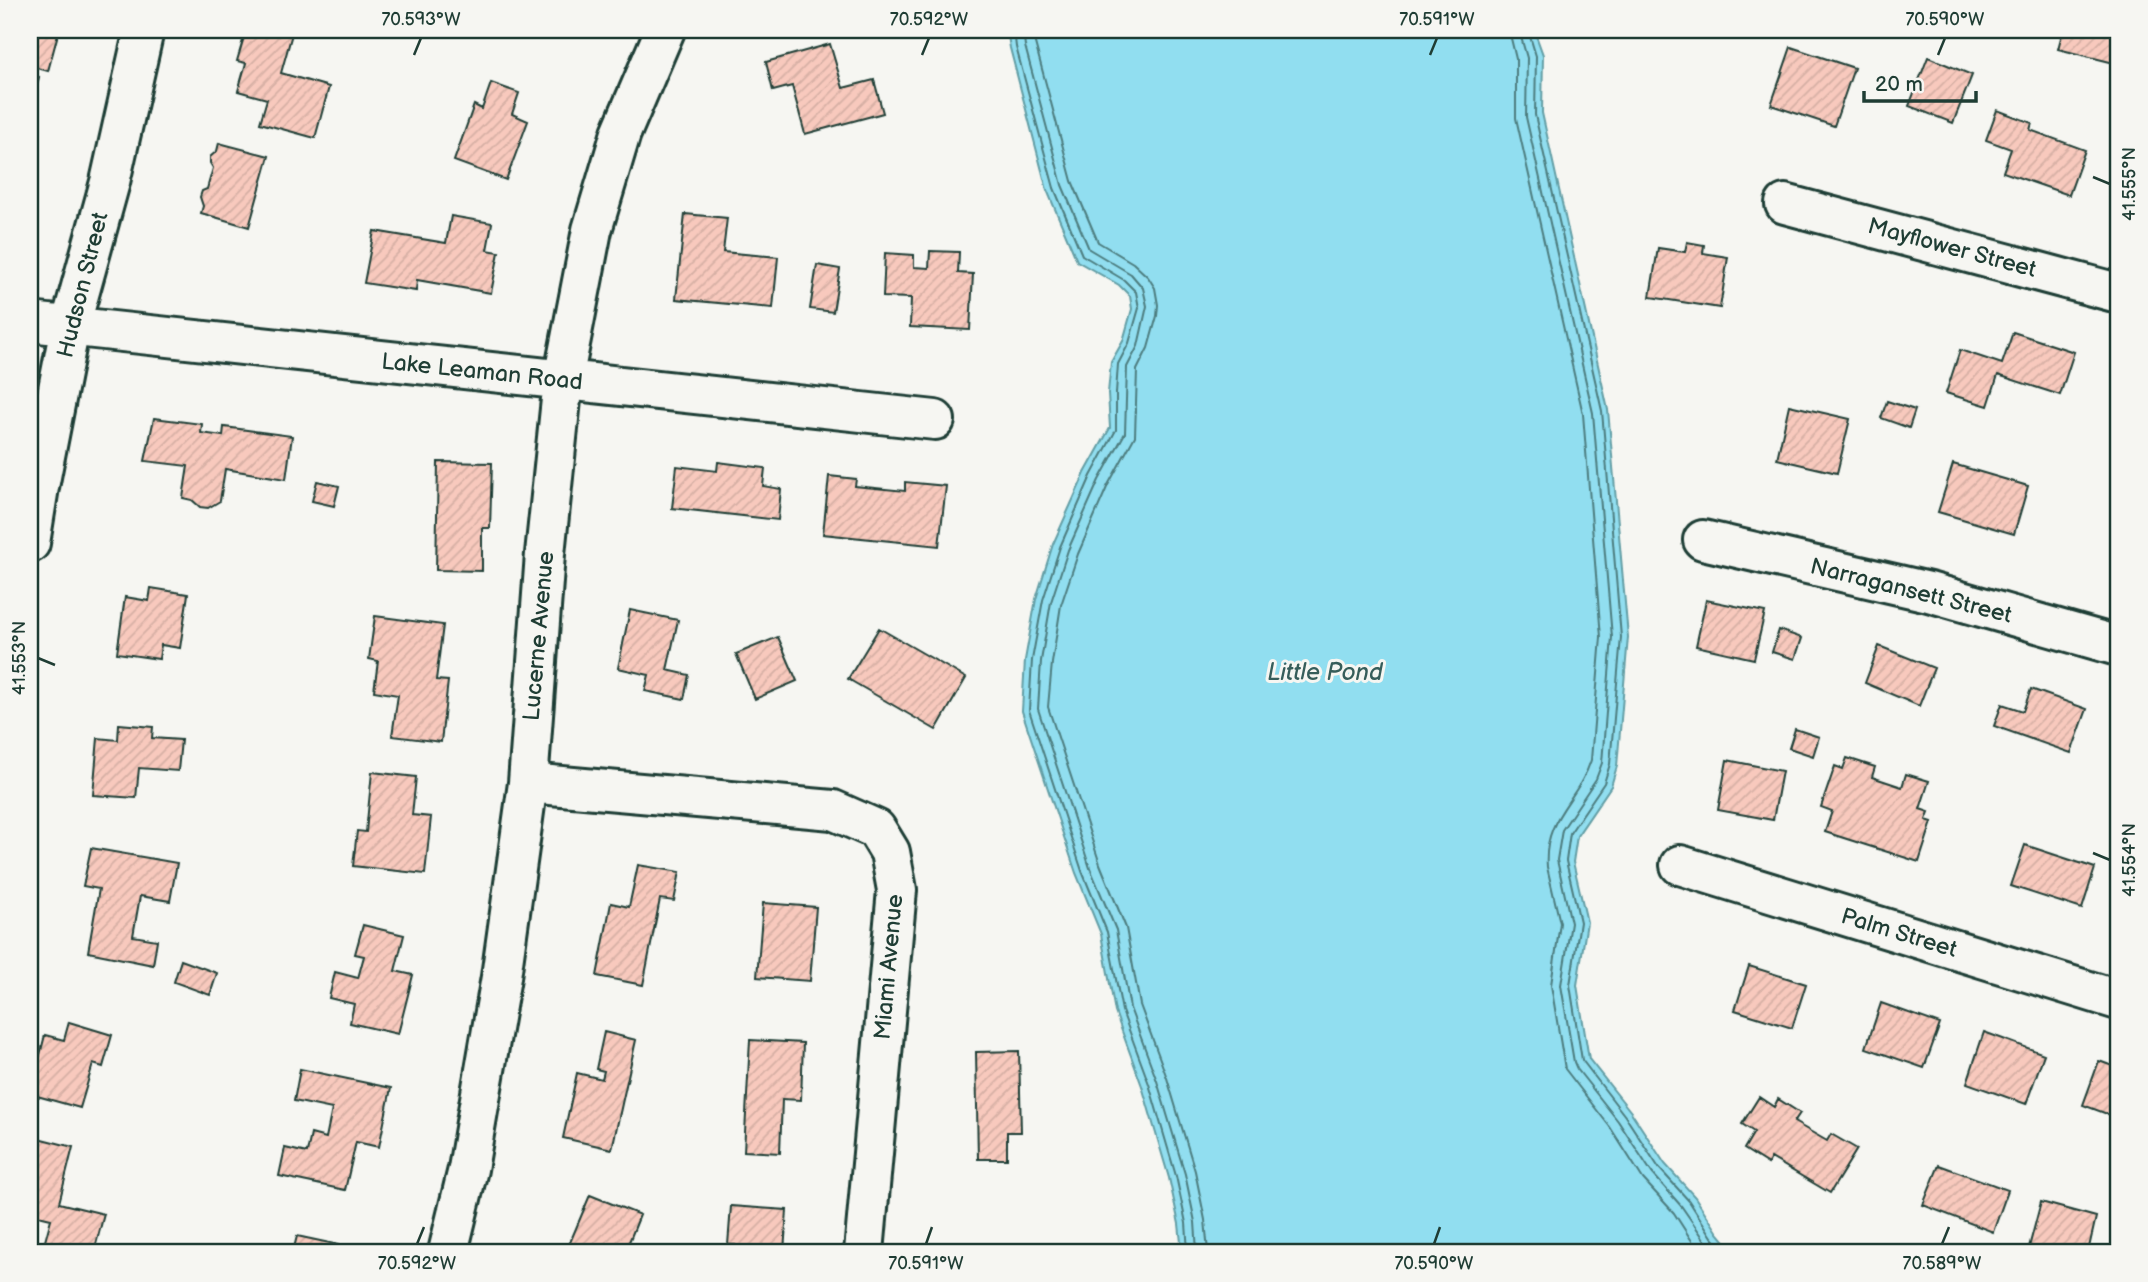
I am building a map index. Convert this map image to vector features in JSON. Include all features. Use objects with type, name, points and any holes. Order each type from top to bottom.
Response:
[{"type":"street","name":"Hudson Street","points":[[30,542],[38,486],[70,327],[110,182],[144,30]]},
{"type":"street","name":"Lucerne Avenue","points":[[448,1252],[468,1169],[496,1004],[528,783],[545,554],[563,380],[592,230],[621,133],[666,30]]},
{"type":"street","name":"Mayflower Street","points":[[1785,204],[2118,293]]},
{"type":"street","name":"Lake Leaman Road","points":[[30,322],[935,420]]},
{"type":"street","name":"Narragansett Street","points":[[1703,540],[1929,592],[2118,646]]},
{"type":"street","name":"Miami Avenue","points":[[528,783],[833,810],[876,829],[890,852],[897,890],[864,1252]]},
{"type":"street","name":"Palm Street","points":[[1680,865],[2118,1000]]},
{"type":"water","name":"Little Pond","points":[[1007,30],[1534,30],[1543,55],[1542,113],[1608,410],[1628,637],[1617,766],[1611,786],[1577,836],[1573,862],[1587,922],[1577,985],[1589,1059],[1631,1112],[1665,1164],[1695,1197],[1734,1252],[1182,1252],[1169,1178],[1142,1086],[1115,1012],[1101,934],[1076,873],[1022,711],[1025,660],[1036,599],[1053,544],[1085,473],[1110,428],[1108,393],[1111,362],[1123,341],[1132,309],[1130,296],[1119,285],[1077,261],[1047,190]]},
{"type":"building","points":[[30,30],[59,30],[48,71],[30,66]]},
{"type":"building","points":[[246,30],[293,30],[281,73],[329,87],[315,138],[260,123],[267,99],[238,91],[246,63],[237,61]]},
{"type":"building","points":[[2063,30],[2118,30],[2118,64],[2058,49]]},
{"type":"building","points":[[830,44],[843,88],[874,80],[883,113],[805,134],[792,86],[773,91],[766,62]]},
{"type":"building","points":[[1791,47],[1854,68],[1834,126],[1771,105]]},
{"type":"building","points":[[1928,57],[1972,75],[1953,123],[1909,106]]},
{"type":"building","points":[[30,75],[39,77],[32,104],[30,103]]},
{"type":"building","points":[[491,83],[519,93],[512,114],[528,121],[506,180],[454,161],[474,105],[482,109]]},
{"type":"building","points":[[1997,110],[2032,123],[2030,130],[2085,150],[2069,195],[2003,172],[2011,149],[1986,140]]},
{"type":"building","points":[[219,143],[269,156],[249,227],[201,213],[203,206],[200,197],[202,191],[207,189],[213,168],[210,157],[217,151]]},
{"type":"building","points":[[685,214],[727,218],[723,252],[778,257],[773,308],[676,299]]},
{"type":"building","points":[[451,216],[492,223],[487,250],[499,252],[491,293],[417,280],[416,291],[364,283],[374,231],[446,243]]},
{"type":"building","points":[[1687,242],[1704,245],[1703,253],[1728,257],[1720,308],[1650,297],[1658,248],[1685,252]]},
{"type":"building","points":[[930,251],[959,252],[958,273],[973,274],[970,330],[910,327],[911,298],[883,297],[885,253],[914,255],[914,267],[929,268]]},
{"type":"building","points":[[817,265],[840,269],[833,312],[810,309]]},
{"type":"building","points":[[2013,332],[2074,352],[2060,395],[1998,375],[1988,406],[1946,393],[1960,350],[2002,364]]},
{"type":"building","points":[[1887,401],[1915,410],[1909,428],[1881,418]]},
{"type":"building","points":[[1789,405],[1850,419],[1837,473],[1777,459]]},
{"type":"building","points":[[154,418],[202,424],[201,433],[223,436],[224,427],[292,436],[286,479],[225,469],[220,501],[208,508],[200,507],[192,500],[183,498],[188,466],[145,461]]},
{"type":"building","points":[[438,462],[492,463],[490,528],[482,528],[482,571],[436,570]]},
{"type":"building","points":[[718,462],[765,468],[763,486],[781,489],[778,520],[672,508],[677,466],[717,471]]},
{"type":"building","points":[[1953,464],[2028,486],[2014,534],[1938,512]]},
{"type":"building","points":[[829,476],[856,479],[855,486],[905,491],[905,482],[946,486],[939,546],[823,534]]},
{"type":"building","points":[[317,481],[339,486],[334,506],[312,501]]},
{"type":"building","points":[[151,588],[188,594],[180,648],[161,645],[159,659],[117,653],[125,597],[149,601]]},
{"type":"building","points":[[1706,600],[1765,612],[1754,659],[1696,646]]},
{"type":"building","points":[[630,610],[678,620],[667,670],[689,675],[684,699],[645,691],[649,675],[618,668]]},
{"type":"building","points":[[375,616],[443,625],[436,680],[448,681],[441,742],[392,736],[398,695],[374,691],[378,661],[369,659]]},
{"type":"building","points":[[879,628],[966,678],[936,730],[848,679]]},
{"type":"building","points":[[1779,630],[1802,638],[1795,659],[1772,652]]},
{"type":"building","points":[[778,637],[797,681],[755,699],[736,654]]},
{"type":"building","points":[[1879,646],[1934,668],[1919,706],[1865,683]]},
{"type":"building","points":[[2031,689],[2087,709],[2071,753],[1994,726],[2002,704],[2023,711]]},
{"type":"building","points":[[119,724],[153,727],[152,738],[181,740],[178,771],[139,768],[136,798],[93,795],[98,738],[118,740]]},
{"type":"building","points":[[1795,729],[1819,737],[1813,756],[1789,748]]},
{"type":"building","points":[[1847,758],[1875,767],[1872,777],[1902,787],[1906,774],[1929,781],[1920,809],[1929,812],[1926,820],[1932,822],[1919,862],[1825,832],[1832,811],[1821,807],[1835,766],[1843,769]]},
{"type":"building","points":[[1727,760],[1782,771],[1773,820],[1718,810]]},
{"type":"building","points":[[372,772],[416,777],[412,815],[431,817],[425,874],[353,866],[357,831],[366,832]]},
{"type":"building","points":[[2025,845],[2095,868],[2082,909],[2011,886]]},
{"type":"building","points":[[91,848],[177,863],[170,901],[140,896],[133,936],[157,940],[153,965],[88,952],[99,889],[83,886]]},
{"type":"building","points":[[638,865],[680,872],[674,901],[660,899],[643,985],[597,976],[611,903],[629,907]]},
{"type":"building","points":[[763,903],[816,907],[810,981],[757,977]]},
{"type":"building","points":[[363,925],[404,935],[395,971],[413,975],[398,1034],[350,1023],[354,1004],[329,998],[335,972],[358,978],[364,956],[355,954]]},
{"type":"building","points":[[181,960],[217,973],[210,995],[174,982]]},
{"type":"building","points":[[1749,966],[1806,984],[1792,1028],[1735,1010]]},
{"type":"building","points":[[1881,1003],[1940,1024],[1924,1068],[1866,1048]]},
{"type":"building","points":[[69,1022],[112,1035],[103,1067],[93,1064],[80,1108],[30,1094],[45,1035],[64,1040]]},
{"type":"building","points":[[604,1032],[636,1040],[612,1149],[563,1138],[577,1073],[602,1079],[604,1071],[596,1069]]},
{"type":"building","points":[[1984,1032],[2044,1054],[2026,1104],[1967,1083]]},
{"type":"building","points":[[750,1040],[803,1043],[801,1100],[782,1099],[780,1153],[744,1151]]},
{"type":"building","points":[[1019,1051],[1021,1132],[1007,1132],[1007,1159],[978,1159],[976,1052]]},
{"type":"building","points":[[2099,1061],[2118,1068],[2118,1118],[2083,1105]]},
{"type":"building","points":[[300,1069],[391,1088],[379,1147],[356,1142],[345,1190],[279,1176],[285,1148],[307,1153],[311,1134],[326,1138],[332,1109],[294,1101]]},
{"type":"building","points":[[1759,1097],[1774,1107],[1778,1099],[1800,1113],[1794,1122],[1827,1141],[1831,1134],[1857,1149],[1830,1193],[1771,1158],[1768,1164],[1744,1149],[1754,1132],[1742,1124]]},
{"type":"building","points":[[30,1136],[73,1147],[59,1203],[104,1214],[94,1252],[74,1252],[44,1245],[51,1219],[30,1214],[33,1204],[30,1203]]},
{"type":"building","points":[[1939,1165],[2008,1190],[1993,1232],[1923,1205]]},
{"type":"building","points":[[590,1195],[640,1215],[625,1252],[566,1252]]},
{"type":"building","points":[[2041,1202],[2096,1217],[2088,1252],[2028,1251]]},
{"type":"building","points":[[731,1206],[787,1210],[784,1252],[734,1252],[735,1245],[728,1245]]},
{"type":"building","points":[[297,1236],[353,1248],[352,1252],[293,1252]]}]
